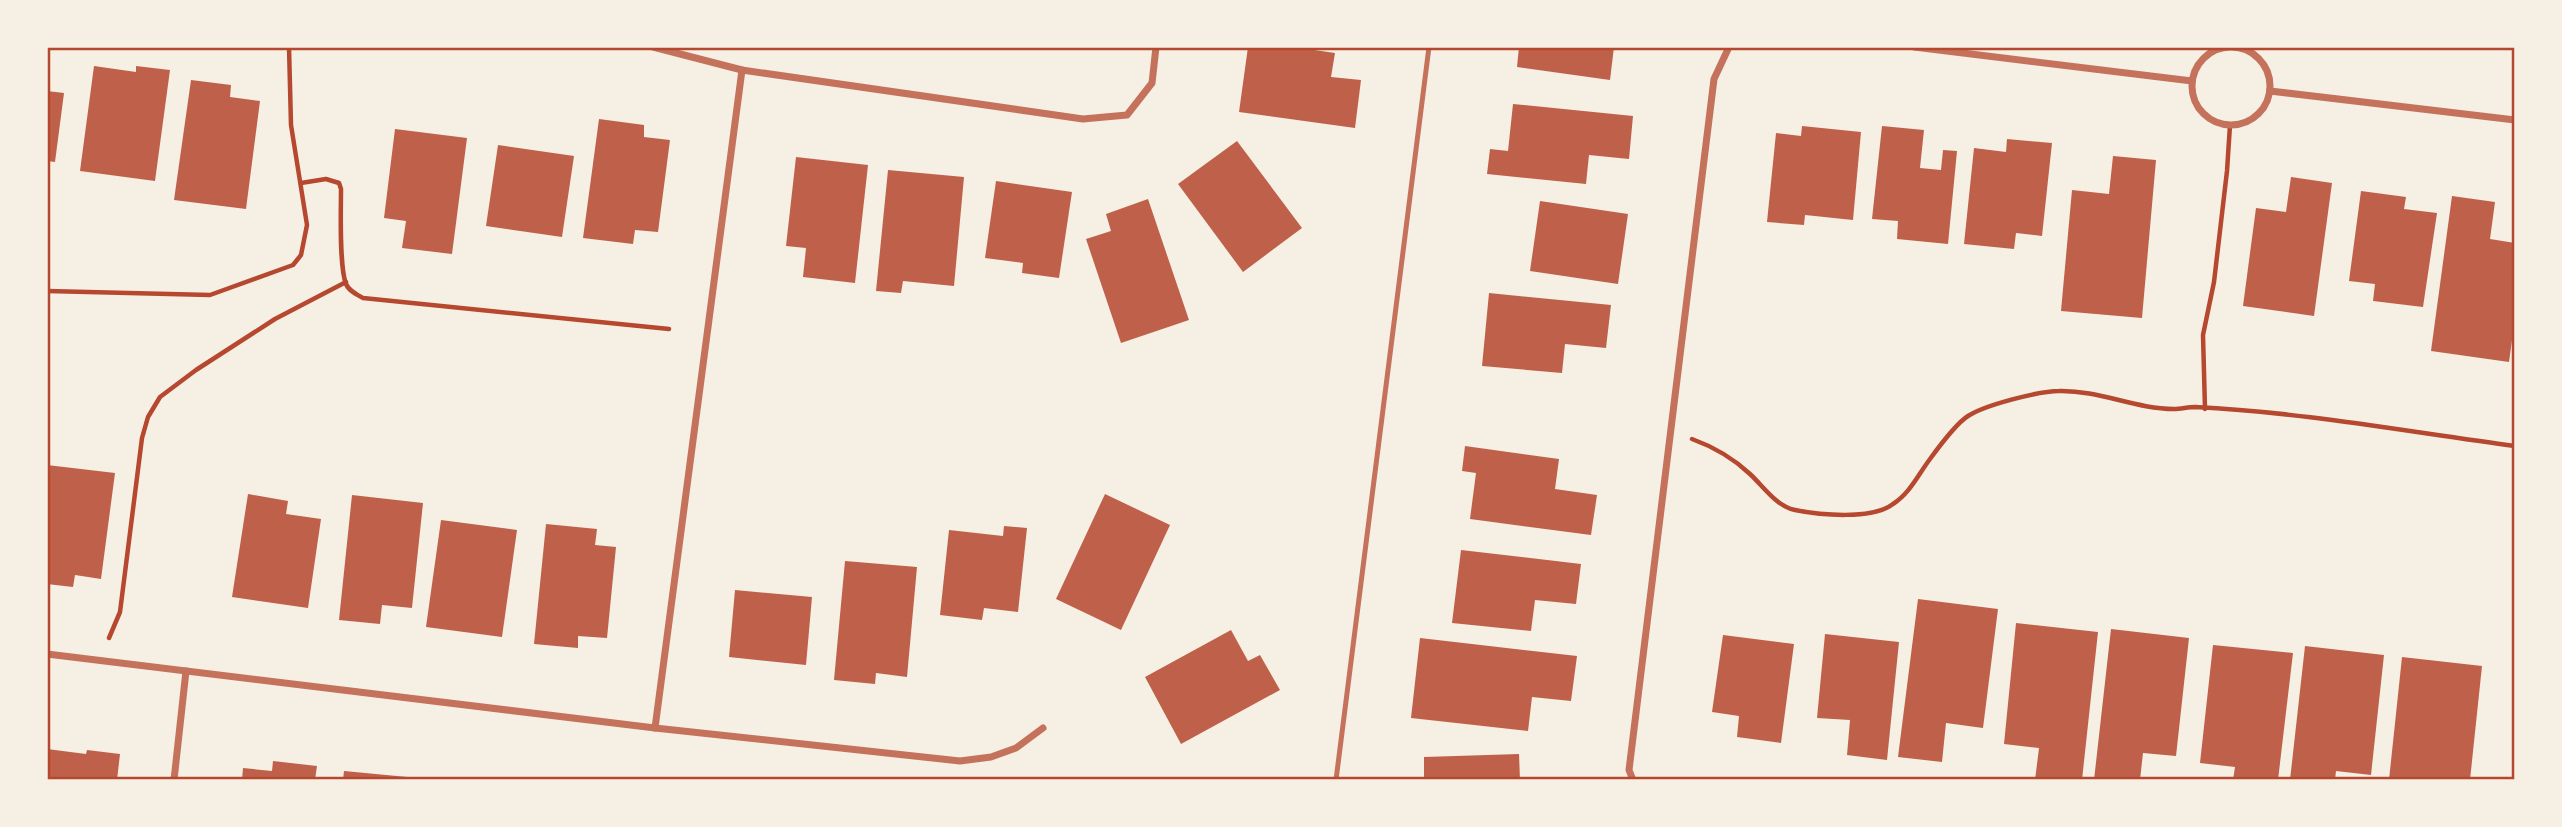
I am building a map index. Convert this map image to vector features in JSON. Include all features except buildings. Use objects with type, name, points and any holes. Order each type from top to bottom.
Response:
[{"type":"street","points":[[653,47],[742,70],[1083,119],[1127,115],[1152,83],[1156,47]]},
{"type":"street","points":[[1633,780],[1629,771],[1714,79],[1729,47]]},
{"type":"street","points":[[1914,47],[2192,81]]},
{"type":"street","points":[[2227,47],[2236,48],[2259,59],[2268,74],[2270,91],[2264,107],[2251,120],[2230,125],[2217,123],[2202,114],[2194,98],[2192,81],[2198,65],[2210,52],[2227,47]]},
{"type":"street","points":[[655,728],[742,70]]},
{"type":"street","points":[[2270,91],[2515,120]]},
{"type":"street","points":[[47,654],[655,728],[960,761],[991,757],[1016,748],[1043,728]]},
{"type":"street","points":[[174,780],[186,671]]},
{"type":"lane","points":[[1336,780],[1429,47]]},
{"type":"path","points":[[47,291],[210,295],[293,265],[301,255],[306,241],[307,225],[291,125],[289,47]]},
{"type":"path","points":[[2205,409],[2203,335],[2214,282],[2230,125]]},
{"type":"path","points":[[301,183],[326,178],[339,183],[346,282],[354,293],[363,298],[669,329]]},
{"type":"path","points":[[103,661],[120,612],[142,438],[148,417],[160,397],[196,370],[275,319],[346,282]]},
{"type":"path","points":[[1671,431],[1716,447],[1749,473],[1773,498],[1792,510],[1840,514],[1868,514],[1891,506],[1907,492],[1930,458],[1968,416],[2018,397],[2058,391],[2090,393],[2153,407],[2288,415],[2515,446]]}]
